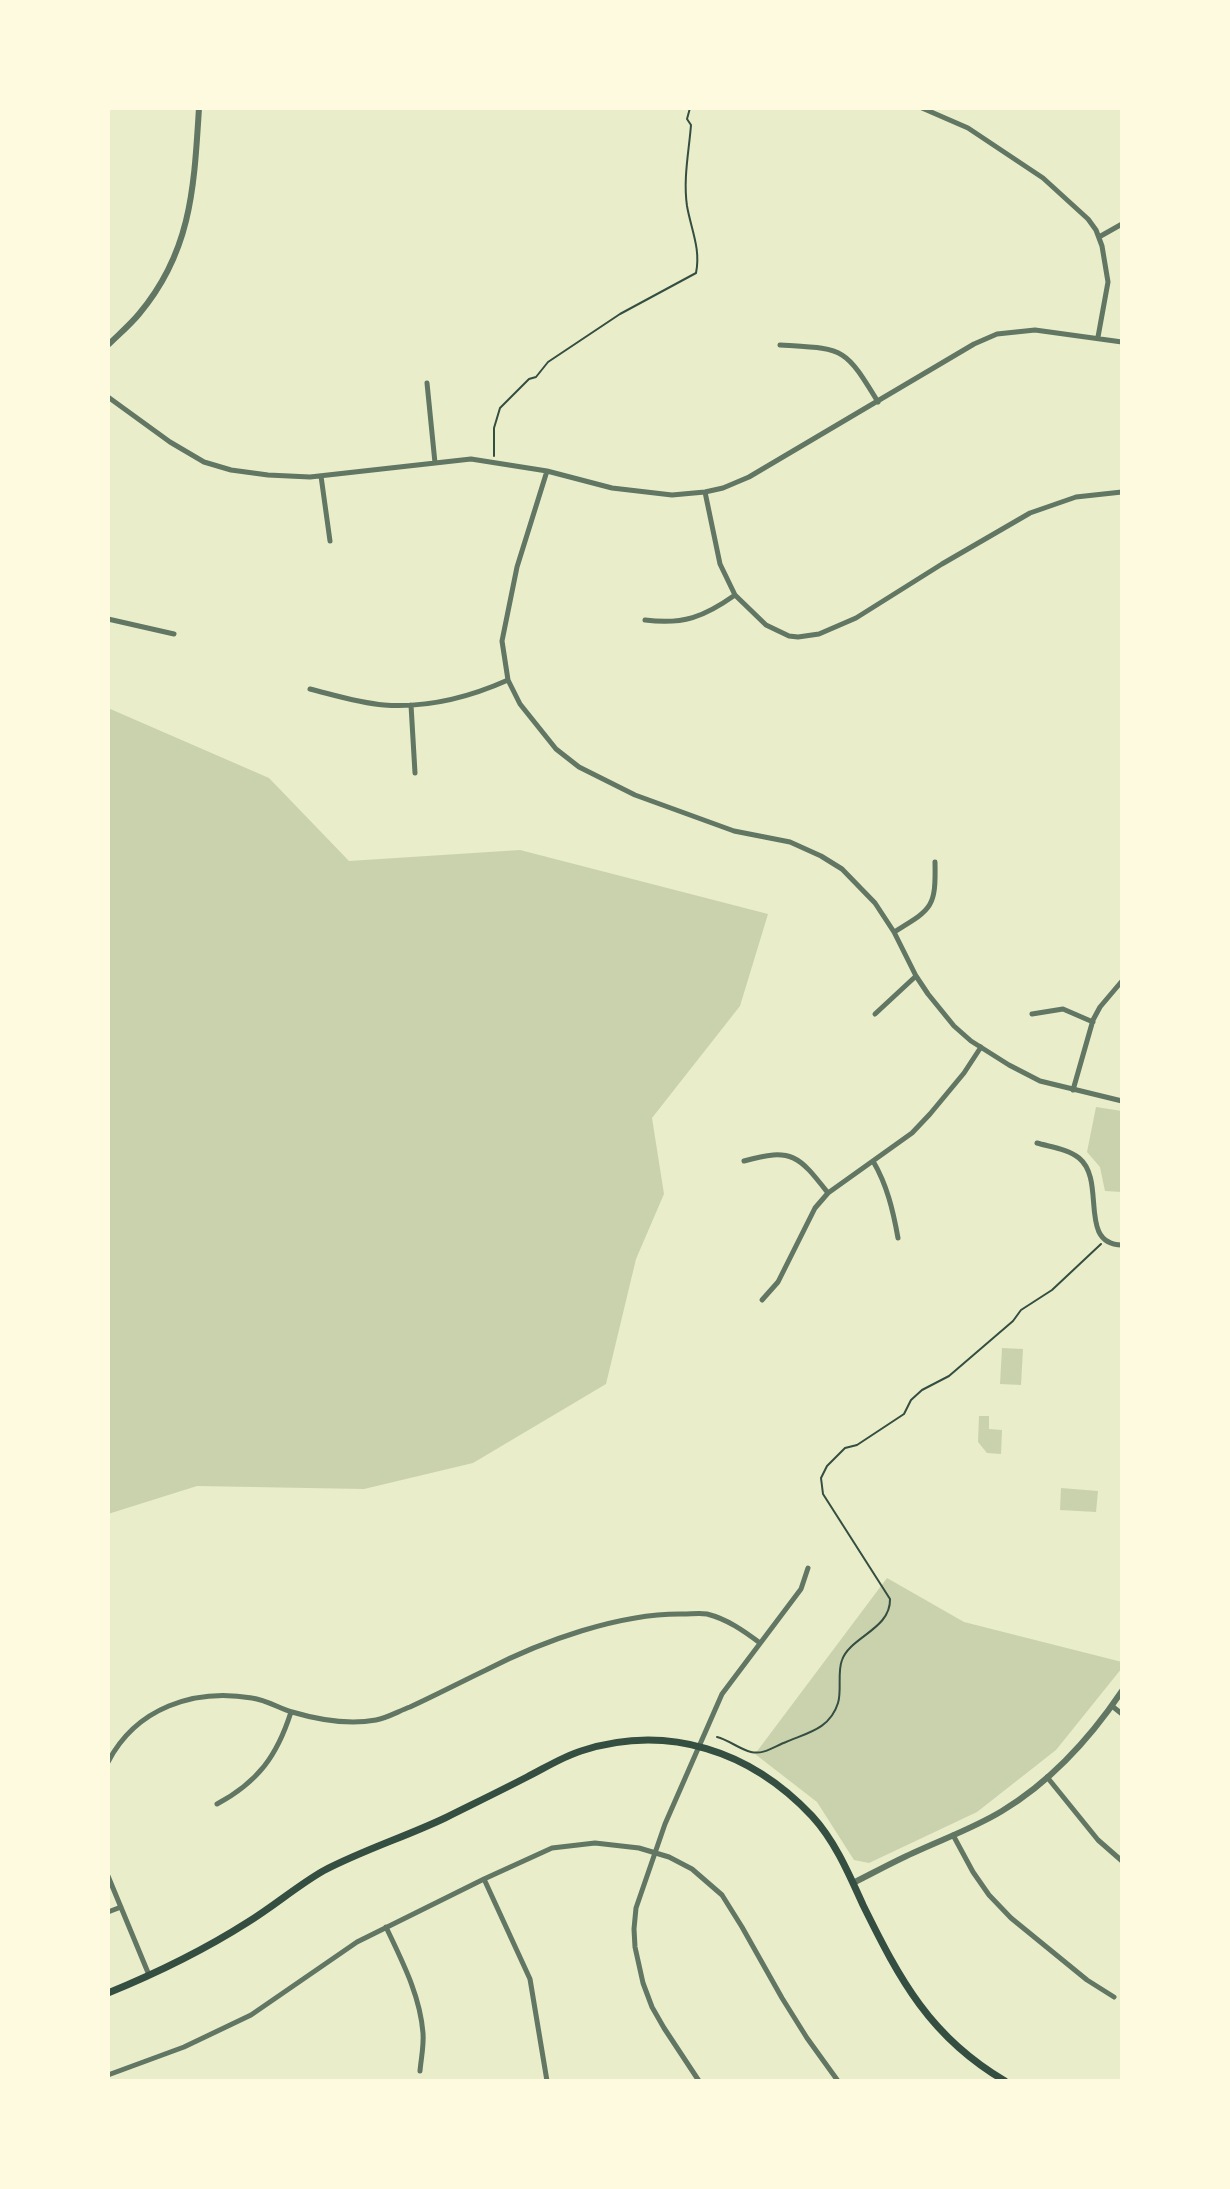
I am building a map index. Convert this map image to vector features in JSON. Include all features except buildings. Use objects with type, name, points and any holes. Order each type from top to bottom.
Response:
[{"type":"main road","points":[[108,1993],[150,1976],[232,1932],[301,1884],[346,1859],[442,1819],[559,1760],[608,1744],[659,1740],[730,1755],[784,1788],[826,1833],[903,1983],[930,2020],[969,2057],[1005,2081]]},
{"type":"street","points":[[108,345],[139,314],[171,267],[188,217],[194,182],[199,108]]},
{"type":"street","points":[[922,108],[968,128],[1043,178],[1088,219],[1099,237],[1108,282],[1098,337]]},
{"type":"street","points":[[1099,237],[1122,224]]},
{"type":"street","points":[[108,397],[145,425],[204,462],[231,470],[310,477],[471,459],[547,471],[612,488],[672,495],[723,488],[749,477],[974,344],[997,334],[1035,330],[1122,342]]},
{"type":"street","points":[[780,345],[829,348],[841,353],[860,372],[878,402]]},
{"type":"street","points":[[427,383],[435,463]]},
{"type":"street","points":[[547,471],[517,567],[502,641],[508,680],[520,704],[556,749],[579,767],[635,795],[734,831],[790,842],[842,869],[875,903],[916,976],[954,1026],[1009,1065],[1040,1081],[1122,1101]]},
{"type":"street","points":[[321,476],[330,541]]},
{"type":"street","points":[[705,492],[720,564],[735,595],[766,625],[798,637],[819,634],[856,618],[1030,513],[1076,497],[1122,492]]},
{"type":"street","points":[[645,620],[667,623],[687,620],[712,611],[735,595]]},
{"type":"street","points":[[108,619],[174,634]]},
{"type":"street","points":[[310,689],[382,705],[411,705],[467,695],[508,680]]},
{"type":"street","points":[[411,705],[415,773]]},
{"type":"street","points":[[894,932],[924,914],[932,903],[935,862]]},
{"type":"street","points":[[875,1014],[916,976]]},
{"type":"street","points":[[1073,1090],[1093,1022],[1100,1007],[1122,981]]},
{"type":"street","points":[[1032,1014],[1063,1009],[1093,1022]]},
{"type":"street","points":[[762,1300],[778,1282],[815,1208],[828,1193],[912,1133],[964,1073],[981,1047]]},
{"type":"street","points":[[1037,1143],[1068,1152],[1085,1165],[1092,1185],[1097,1230],[1102,1239],[1122,1245]]},
{"type":"street","points":[[744,1161],[764,1155],[788,1155],[800,1160],[828,1193]]},
{"type":"street","points":[[873,1161],[884,1179],[898,1238]]},
{"type":"street","points":[[699,2081],[652,2007],[639,1966],[634,1929],[636,1908],[654,1852],[722,1694],[801,1589],[808,1568]]},
{"type":"street","points":[[108,1762],[130,1732],[154,1712],[198,1697],[223,1695],[255,1698],[291,1712],[329,1721],[378,1720],[512,1656],[626,1620],[668,1614],[706,1614],[727,1621],[760,1643]]},
{"type":"street","points":[[853,1883],[1002,1811],[1047,1777],[1084,1739],[1122,1691]]},
{"type":"street","points":[[1112,1706],[1122,1714]]},
{"type":"street","points":[[217,1804],[246,1787],[267,1765],[291,1712]]},
{"type":"street","points":[[1047,1777],[1098,1840],[1122,1861]]},
{"type":"street","points":[[953,1835],[989,1895],[1011,1918],[1087,1980],[1114,1997]]},
{"type":"street","points":[[108,2075],[184,2047],[251,2015],[331,1958],[484,1879],[552,1848],[595,1843],[654,1852],[692,1869],[722,1895],[782,1998],[838,2081]]},
{"type":"street","points":[[108,1876],[150,1976]]},
{"type":"street","points":[[484,1879],[530,1979],[547,2081]]},
{"type":"street","points":[[108,1912],[121,1907]]},
{"type":"street","points":[[386,1927],[405,1966],[421,2019],[420,2071]]},
{"type":"path","points":[[494,461],[494,428],[500,408],[529,379],[536,377],[548,362],[570,346],[696,273],[699,257],[687,206],[686,181],[690,108]]},
{"type":"path","points":[[717,1737],[752,1752],[767,1751],[810,1734],[828,1721],[838,1703],[842,1660],[879,1624],[890,1605],[890,1599],[823,1494],[821,1478],[827,1466],[845,1448],[857,1445],[904,1414],[911,1400],[922,1390],[949,1376],[1013,1321],[1021,1310],[1052,1290],[1105,1240]]},
{"type":"green space","points":[[108,708],[269,778],[349,861],[520,850],[768,914],[740,1006],[652,1118],[664,1194],[636,1259],[606,1384],[473,1463],[364,1489],[197,1486],[108,1514]]},
{"type":"green space","points":[[1096,1107],[1122,1111],[1122,1192],[1105,1191],[1100,1167],[1087,1152]]},
{"type":"green space","points":[[1002,1348],[1023,1349],[1021,1385],[1000,1384]]},
{"type":"green space","points":[[979,1416],[989,1416],[989,1429],[1002,1430],[1001,1454],[987,1453],[978,1442]]},
{"type":"green space","points":[[1061,1488],[1098,1491],[1096,1512],[1060,1510]]},
{"type":"green space","points":[[887,1578],[964,1622],[1122,1662],[1122,1668],[1056,1750],[977,1812],[869,1863],[854,1860],[817,1802],[755,1754]]}]
